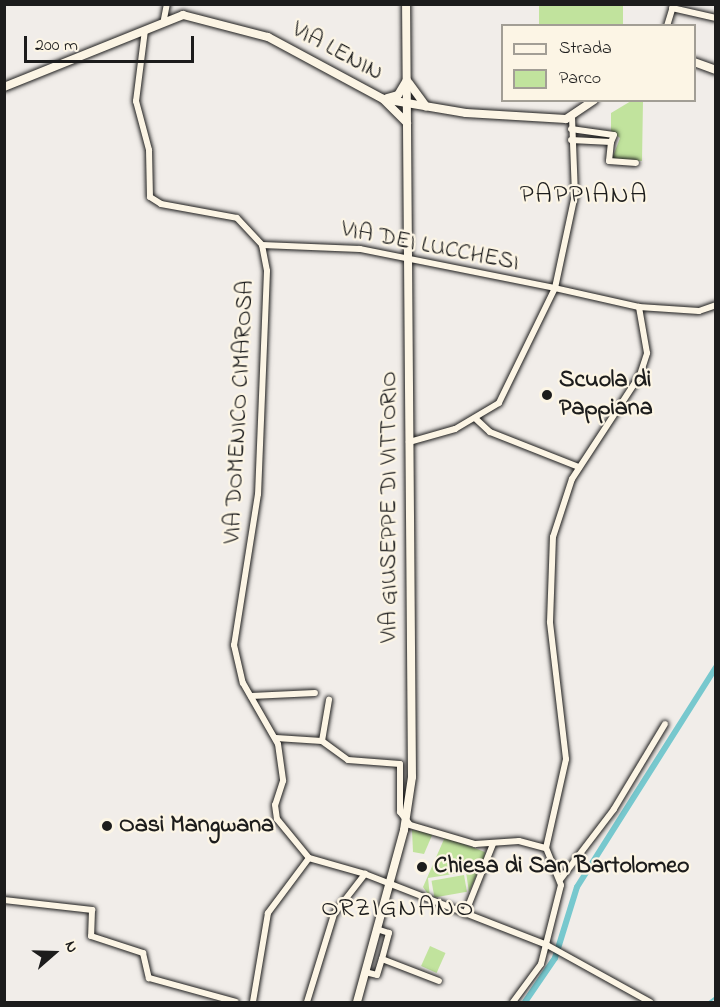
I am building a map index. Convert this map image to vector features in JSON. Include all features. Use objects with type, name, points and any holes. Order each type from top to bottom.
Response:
[{"type":"main road","name":"VIA GIUSEPPE DI VITTORIO","points":[[357,1002],[406,823],[412,766],[406,4]]},
{"type":"main road","name":"VIA LENIN","points":[[4,87],[145,30],[164,19],[190,15],[260,34],[383,99],[429,107],[572,118]]},
{"type":"main road","points":[[696,63],[716,70]]},
{"type":"main road","name":"VIA LENIN","points":[[383,99],[398,95],[407,80],[429,107]]},
{"type":"main road","name":"VIA LENIN","points":[[383,99],[407,123]]},
{"type":"main road","points":[[572,118],[592,102]]},
{"type":"main road","points":[[407,123],[416,111],[429,107]]},
{"type":"street","points":[[164,19],[167,4]]},
{"type":"street","points":[[668,24],[673,6],[716,18]]},
{"type":"street","name":"VIA DOMENICO CIMAROSA","points":[[145,30],[136,101],[149,150],[150,197],[170,206],[230,215],[262,245],[268,281],[258,494],[234,645],[251,696],[276,738],[284,781],[276,814],[309,858]]},
{"type":"street","points":[[409,442],[476,419],[506,393],[555,288],[575,195],[571,140],[572,118]]},
{"type":"street","points":[[571,129],[611,132],[609,161],[636,163]]},
{"type":"street","points":[[571,140],[611,142]]},
{"type":"street","name":"VIA DEI LUCCHESI","points":[[262,245],[335,246],[408,257],[639,307],[699,311],[716,305]]},
{"type":"street","points":[[560,880],[546,848],[567,753],[550,622],[550,554],[564,496],[579,467],[645,365],[639,307]]},
{"type":"street","points":[[476,419],[490,432],[579,467]]},
{"type":"street","points":[[251,696],[315,693]]},
{"type":"street","points":[[322,741],[329,700]]},
{"type":"street","points":[[513,1002],[535,976],[547,945],[560,880],[614,808],[665,724]]},
{"type":"street","points":[[276,738],[322,741],[348,760],[400,764],[400,812],[406,823],[493,844],[519,841],[546,848]]},
{"type":"street","points":[[465,914],[493,844]]},
{"type":"street","points":[[254,1002],[268,913],[309,858],[390,883],[547,945],[650,1002]]},
{"type":"street","points":[[307,1002],[334,914],[365,874]]},
{"type":"street","points":[[4,900],[92,910],[91,936],[143,952],[149,978],[236,1002]]},
{"type":"street","points":[[365,972],[377,975],[382,959],[389,933],[377,929]]},
{"type":"street","points":[[382,959],[439,981]]},
{"type":"green space","points":[[539,5],[623,5],[623,24],[539,24]]},
{"type":"green space","points":[[629,102],[643,102],[642,161],[612,159],[620,138],[611,131],[611,113]]},
{"type":"green space","points":[[412,830],[433,833],[424,854],[413,852]]},
{"type":"green space","points":[[445,837],[485,852],[484,858],[469,892],[466,872],[428,878],[430,897],[423,887]]},
{"type":"green space","points":[[464,875],[467,892],[434,897],[432,881]]},
{"type":"green space","points":[[430,946],[446,953],[437,973],[421,966]]},
{"type":"waterway","points":[[525,1002],[555,958],[577,887],[716,667]]},
{"type":"waterway","points":[[709,1002],[716,997]]},
{"type":"place","name":"Scuola di Pappiana","points":[[547,395]]},
{"type":"place","name":"Oasi Mangwana","points":[[107,826]]},
{"type":"place","name":"Chiesa di San Bartolomeo","points":[[422,867]]},
{"type":"district","name":"PAPPIANA","points":[[584,196]]},
{"type":"district","name":"ORZIGNANO","points":[[398,909]]}]
